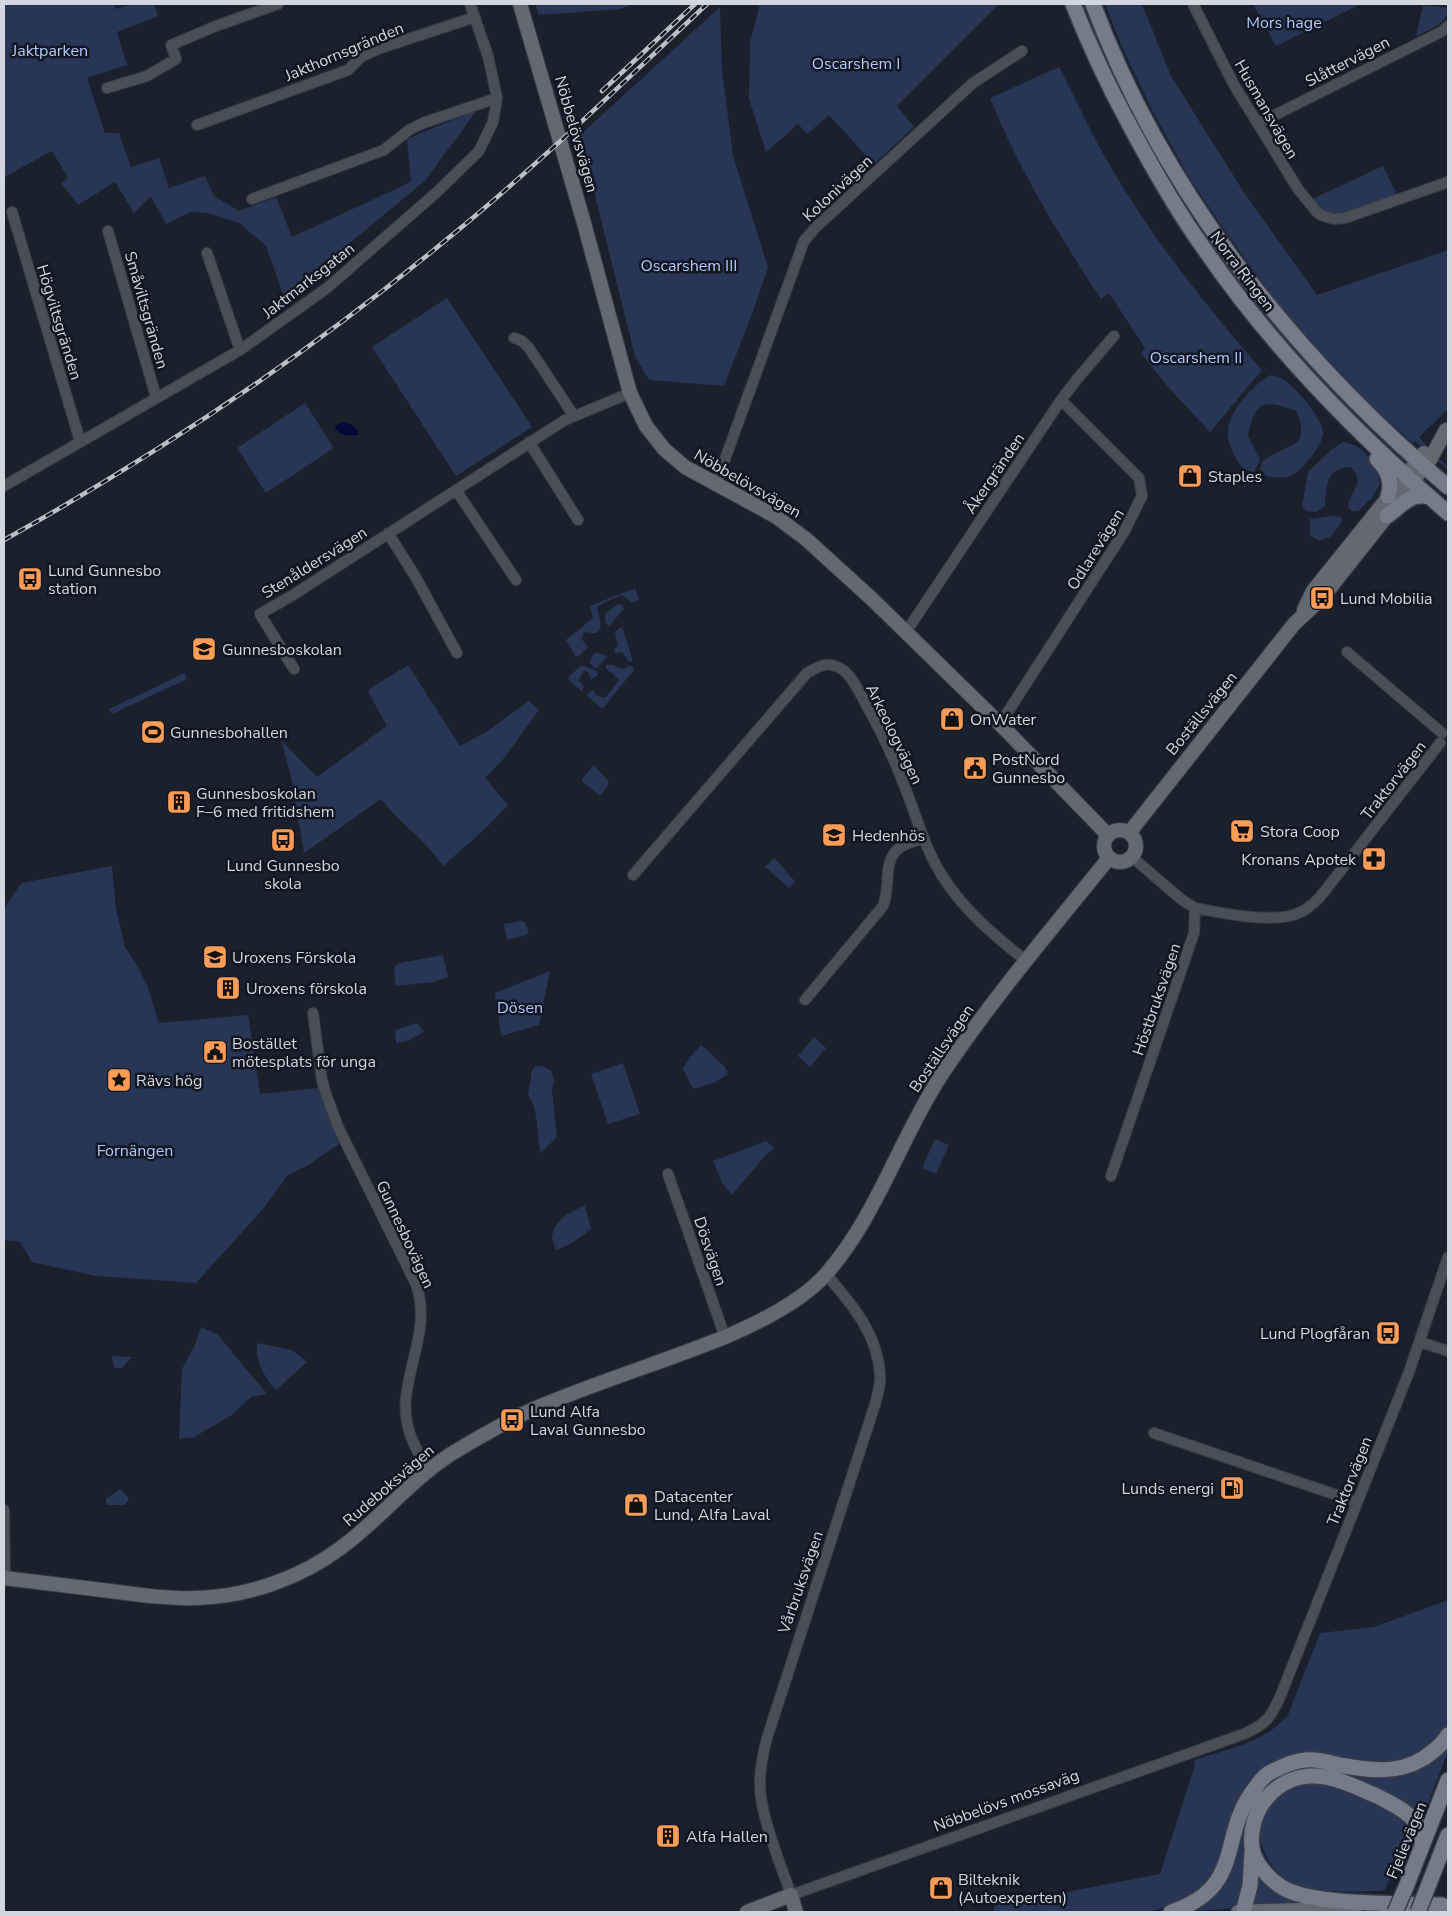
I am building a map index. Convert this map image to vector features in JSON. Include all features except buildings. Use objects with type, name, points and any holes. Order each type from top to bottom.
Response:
[{"type":"main road","name":"Norra Ringen","points":[[1073,4],[1106,82],[1154,169],[1196,237],[1226,279],[1277,343],[1349,420],[1413,470],[1443,483]]},
{"type":"main road","name":"Norra Ringen","points":[[1093,4],[1124,76],[1150,128],[1186,190],[1239,268],[1290,331],[1413,470],[1430,497],[1448,513]]},
{"type":"main road","points":[[1349,420],[1353,434],[1386,468],[1390,483],[1388,496]]},
{"type":"main road","points":[[1387,516],[1409,498],[1430,497]]},
{"type":"main road","points":[[1171,1912],[1195,1902],[1207,1894],[1215,1885],[1230,1856],[1238,1819],[1243,1808],[1250,1795],[1270,1773],[1288,1764],[1305,1760],[1396,1770],[1414,1764],[1432,1753],[1448,1735]]},
{"type":"main road","points":[[1243,1912],[1250,1886],[1256,1817],[1270,1794],[1281,1784],[1295,1778],[1316,1776],[1335,1780],[1390,1803],[1412,1818],[1420,1830],[1422,1846]]},
{"type":"main road","name":"Fjelievägen","points":[[1395,1912],[1448,1780]]},
{"type":"main road","points":[[1418,1912],[1448,1835]]},
{"type":"main road","points":[[1252,1849],[1259,1863],[1271,1879],[1286,1890],[1302,1895],[1359,1902],[1445,1905]]},
{"type":"street","points":[[107,88],[147,76],[176,59],[172,45],[216,26],[278,4]]},
{"type":"street","name":"Jaktmarksgatan","points":[[4,486],[240,350],[327,288],[437,192],[479,151],[493,122],[497,98],[488,56],[470,4]]},
{"type":"street","name":"Nöbbelövsvägen","points":[[520,4],[584,223],[630,393],[646,426],[664,449],[685,467],[775,516],[806,539],[873,600],[1000,724],[1108,835]]},
{"type":"street","name":"Husmansvägen","points":[[1193,4],[1234,85],[1276,156],[1298,189],[1316,211],[1328,218],[1345,218],[1448,182]]},
{"type":"street","name":"Jakthornsgränden","points":[[197,125],[348,70],[361,57],[378,49],[475,17]]},
{"type":"street","name":"Slåttervägen","points":[[1258,124],[1441,32],[1448,26]]},
{"type":"street","name":"Kolonivägen","points":[[716,484],[804,240],[973,83],[1022,51]]},
{"type":"street","points":[[252,199],[384,150],[408,130],[423,123],[497,98]]},
{"type":"street","name":"Högviltsgränden","points":[[12,212],[80,441]]},
{"type":"street","name":"Småviltsgränden","points":[[108,231],[156,397]]},
{"type":"street","points":[[207,253],[240,350]]},
{"type":"street","name":"Åkergränden","points":[[906,632],[1061,400],[1114,336]]},
{"type":"street","points":[[514,338],[522,341],[529,348],[574,416]]},
{"type":"street","name":"Stenåldersvägen","points":[[294,669],[260,614],[565,420],[630,393]]},
{"type":"street","name":"Odlarevägen","points":[[1000,724],[1128,526],[1142,496],[1140,478],[1061,400]]},
{"type":"street","points":[[1413,470],[1447,428]]},
{"type":"street","points":[[529,442],[578,520]]},
{"type":"street","name":"Boställsvägen","points":[[1302,615],[1313,591],[1388,496],[1413,470]]},
{"type":"street","name":"Boställsvägen","points":[[1129,833],[1302,615],[1322,598],[1387,516],[1413,470]]},
{"type":"street","points":[[456,490],[516,580]]},
{"type":"street","name":"Stenåldersvägen","points":[[388,533],[415,576],[457,653]]},
{"type":"street","name":"Traktorvägen","points":[[1195,908],[1275,918],[1300,913],[1308,908],[1329,885],[1445,739],[1347,652]]},
{"type":"street","name":"Arkeologvägen","points":[[633,876],[807,673],[827,664],[836,666],[848,675],[870,712],[896,764],[924,838],[940,873],[969,911],[991,933],[1026,960]]},
{"type":"street","points":[[1117,830],[1129,833],[1133,836],[1136,844],[1132,857],[1124,862],[1118,862],[1109,858],[1104,847],[1104,841],[1108,835],[1117,830]]},
{"type":"street","points":[[805,1000],[883,906],[887,893],[890,863],[894,855],[904,846],[924,838]]},
{"type":"street","points":[[1132,857],[1182,900],[1195,908]]},
{"type":"street","name":"Boställsvägen","points":[[826,1274],[853,1238],[870,1211],[916,1117],[940,1078],[973,1030],[1026,960],[1109,858]]},
{"type":"street","name":"Höstbruksvägen","points":[[1111,1176],[1194,933],[1195,908]]},
{"type":"street","name":"Gunnesbovägen","points":[[313,1013],[322,1081],[339,1129],[416,1284],[420,1296],[422,1319],[406,1392],[406,1414],[412,1442],[428,1470]]},
{"type":"street","name":"Dösvägen","points":[[668,1174],[725,1337]]},
{"type":"street","name":"Traktorvägen","points":[[1272,1714],[1420,1342],[1448,1257]]},
{"type":"street","name":"Rudeboksvägen","points":[[5,1578],[174,1598],[198,1598],[244,1592],[284,1580],[325,1559],[364,1530],[428,1470],[460,1448],[551,1401],[742,1329],[793,1301],[826,1274]]},
{"type":"street","name":"Vårbruksvägen","points":[[796,1912],[763,1806],[760,1785],[761,1761],[878,1395],[880,1376],[877,1355],[868,1330],[849,1300],[826,1274]]},
{"type":"street","points":[[1420,1342],[1448,1351]]},
{"type":"street","points":[[1154,1432],[1357,1502]]},
{"type":"street","points":[[4,1513],[5,1578]]},
{"type":"street","name":"Nöbbelövs mossaväg","points":[[747,1912],[1244,1734],[1262,1725],[1272,1714]]},
{"type":"street","points":[[1238,1912],[1445,1905]]},
{"type":"green space","name":"Jaktparken","points":[[4,4],[114,4],[116,9],[133,4],[154,4],[158,16],[117,32],[127,65],[87,78],[105,133],[119,133],[131,167],[159,158],[169,188],[205,176],[214,196],[239,211],[276,197],[292,237],[411,182],[407,139],[477,110],[425,181],[284,297],[266,246],[239,223],[207,213],[191,212],[166,224],[151,196],[134,213],[115,182],[78,205],[61,183],[68,178],[52,151],[4,177]]},
{"type":"green space","points":[[535,4],[632,4],[621,9],[539,15]]},
{"type":"green space","name":"Oscarshem I","points":[[760,4],[999,4],[897,106],[914,127],[874,164],[829,115],[807,134],[798,124],[766,152],[749,99],[750,43]]},
{"type":"green space","points":[[1105,4],[1142,4],[1171,76],[1243,191],[1317,295],[1448,250],[1448,409],[1419,437],[1448,467],[1448,470],[1415,441],[1413,443],[1368,403],[1281,308],[1190,179],[1153,112],[1121,45]]},
{"type":"green space","name":"Mors hage","points":[[1253,4],[1361,4],[1276,46]]},
{"type":"green space","points":[[1423,5],[1448,8],[1447,14],[1437,26],[1416,37]]},
{"type":"green space","name":"Oscarshem III","points":[[720,7],[722,71],[733,156],[768,267],[724,386],[649,380],[635,356],[580,135]]},
{"type":"green space","name":"Oscarshem II","points":[[1059,67],[1105,157],[1146,222],[1202,298],[1262,370],[1210,432],[1169,388],[1141,353],[1145,348],[1109,293],[1101,299],[1040,201],[1001,125],[990,98]]},
{"type":"green space","points":[[1383,166],[1399,199],[1333,219],[1308,201]]},
{"type":"green space","points":[[447,298],[532,427],[456,476],[372,347]]},
{"type":"green space","points":[[1271,375],[1287,382],[1294,388],[1313,411],[1323,432],[1320,444],[1306,464],[1290,476],[1278,478],[1267,476],[1260,469],[1262,461],[1299,441],[1301,426],[1296,411],[1269,404],[1258,410],[1254,416],[1248,436],[1260,459],[1254,472],[1245,469],[1239,464],[1232,452],[1228,437],[1230,421],[1238,405],[1257,384]]},
{"type":"green space","points":[[305,403],[334,448],[266,493],[237,448]]},
{"type":"green space","points":[[1343,442],[1363,451],[1373,463],[1380,484],[1372,498],[1358,511],[1351,511],[1348,507],[1349,501],[1356,487],[1357,478],[1356,473],[1351,467],[1343,468],[1329,479],[1325,506],[1316,512],[1307,511],[1302,507],[1308,472],[1331,450]]},
{"type":"green space","points":[[1331,516],[1341,517],[1342,522],[1330,537],[1319,541],[1310,535],[1310,519]]},
{"type":"green space","points":[[635,588],[639,599],[635,602],[631,602],[622,595],[599,605],[597,608],[600,624],[599,630],[592,633],[584,632],[582,639],[588,647],[578,657],[575,656],[566,640],[593,618],[590,606]]},
{"type":"green space","points":[[618,604],[623,605],[624,609],[609,626],[605,622],[605,614]]},
{"type":"green space","points":[[621,627],[632,658],[632,661],[629,662],[622,652],[615,653],[614,650],[618,646],[615,632]]},
{"type":"green space","points":[[597,653],[608,656],[597,668],[589,663],[593,654]]},
{"type":"green space","points":[[408,665],[460,746],[486,732],[529,701],[539,710],[505,757],[485,778],[508,805],[489,825],[443,866],[436,856],[381,799],[304,853],[291,776],[281,740],[317,777],[387,726],[368,692],[371,688]]},
{"type":"green space","points":[[582,665],[596,671],[598,675],[591,680],[588,672],[584,671],[578,680],[584,686],[582,692],[568,677]]},
{"type":"green space","points":[[606,665],[613,665],[623,669],[629,666],[633,667],[634,670],[603,708],[601,708],[587,694],[593,690],[596,695],[605,698],[619,680],[606,668]]},
{"type":"green space","points":[[185,673],[187,679],[112,714],[109,709]]},
{"type":"green space","points":[[594,765],[609,782],[600,796],[581,780]]},
{"type":"green space","points":[[774,858],[795,881],[789,888],[765,867]]},
{"type":"green space","name":"Fornängen","points":[[112,866],[116,909],[125,947],[138,967],[148,988],[159,1023],[248,1015],[260,1094],[318,1088],[339,1144],[305,1167],[288,1175],[263,1209],[196,1283],[96,1276],[32,1262],[20,1242],[4,1240],[4,909],[21,883]]},
{"type":"green space","points":[[525,922],[529,934],[507,940],[504,924]]},
{"type":"green space","points":[[443,955],[448,977],[434,982],[396,986],[395,966],[400,963]]},
{"type":"green space","name":"Dösen","points":[[550,971],[539,1025],[501,1036],[495,993]]},
{"type":"green space","points":[[417,1023],[424,1032],[396,1044],[395,1030]]},
{"type":"green space","points":[[814,1037],[826,1048],[810,1067],[798,1056]]},
{"type":"green space","points":[[701,1045],[724,1066],[728,1074],[716,1082],[693,1089],[683,1069],[690,1057]]},
{"type":"green space","points":[[623,1063],[640,1114],[608,1124],[591,1074]]},
{"type":"green space","points":[[536,1066],[543,1066],[551,1071],[554,1080],[552,1091],[557,1137],[541,1153],[536,1114],[532,1100],[528,1095],[532,1070]]},
{"type":"green space","points":[[935,1139],[949,1145],[936,1174],[922,1168]]},
{"type":"green space","points":[[766,1141],[775,1148],[766,1155],[732,1195],[722,1183],[713,1161]]},
{"type":"green space","points":[[585,1206],[591,1229],[572,1243],[556,1250],[552,1238],[559,1221],[574,1210]]},
{"type":"green space","points":[[201,1327],[218,1335],[267,1394],[251,1397],[232,1415],[194,1437],[179,1439],[182,1369],[195,1345]]},
{"type":"green space","points":[[257,1343],[292,1350],[307,1362],[276,1390],[261,1368],[257,1356]]},
{"type":"green space","points":[[112,1356],[132,1357],[122,1368],[114,1368]]},
{"type":"green space","points":[[120,1489],[129,1499],[125,1505],[106,1505],[106,1499]]},
{"type":"green space","points":[[1448,1600],[1448,1724],[1438,1739],[1418,1755],[1401,1762],[1375,1764],[1325,1756],[1260,1774],[1244,1791],[1235,1807],[1225,1851],[1209,1883],[1182,1903],[1147,1912],[994,1912],[994,1906],[1160,1874],[1195,1765],[1194,1760],[1256,1739],[1278,1725],[1288,1715],[1320,1633],[1374,1627]]},
{"type":"green space","points":[[1448,1744],[1448,1751],[1422,1819],[1334,1776],[1269,1787],[1237,1908],[1192,1910],[1205,1901],[1248,1808],[1270,1780],[1299,1767],[1312,1766],[1375,1776]]},
{"type":"green space","points":[[1317,1782],[1373,1801],[1389,1809],[1411,1827],[1413,1836],[1411,1844],[1385,1890],[1347,1892],[1310,1889],[1299,1886],[1282,1877],[1270,1862],[1265,1854],[1260,1835],[1259,1825],[1262,1813],[1268,1805],[1289,1787],[1297,1784]]},
{"type":"green space","points":[[1255,1869],[1308,1904],[1252,1907]]},
{"type":"shaded area","points":[[343,422],[350,424],[358,430],[358,435],[348,435],[339,432],[335,427]]},
{"type":"railway","points":[[602,91],[695,4]]},
{"type":"railway","points":[[4,540],[176,437],[341,323],[480,212],[579,124],[707,4]]},
{"type":"place","name":"Staples","points":[[1190,476]]},
{"type":"place","name":"Lund Gunnesbo station","points":[[30,579]]},
{"type":"place","name":"Lund Mobilia","points":[[1322,598]]},
{"type":"place","name":"Gunnesboskolan","points":[[204,649]]},
{"type":"place","name":"OnWater","points":[[952,719]]},
{"type":"place","name":"Gunnesbohallen","points":[[153,732]]},
{"type":"place","name":"PostNord Gunnesbo","points":[[975,768]]},
{"type":"place","name":"Gunnesboskolan F–6 med fritidshem","points":[[179,802]]},
{"type":"place","name":"Stora Coop","points":[[1242,831]]},
{"type":"place","name":"Hedenhös","points":[[834,835]]},
{"type":"place","name":"Lund Gunnesbo skola","points":[[283,840]]},
{"type":"place","name":"Kronans Apotek","points":[[1374,859]]},
{"type":"place","name":"Uroxens Förskola","points":[[215,957]]},
{"type":"place","name":"Uroxens förskola","points":[[228,988]]},
{"type":"place","name":"Bostället mötesplats för unga","points":[[215,1052]]},
{"type":"place","name":"Rävs hög","points":[[119,1080]]},
{"type":"place","name":"Lund Plogfåran","points":[[1388,1333]]},
{"type":"place","name":"Lund Alfa Laval Gunnesbo","points":[[512,1420]]},
{"type":"place","name":"Lunds energi","points":[[1232,1488]]},
{"type":"place","name":"Datacenter Lund, Alfa Laval","points":[[636,1505]]},
{"type":"place","name":"Alfa Hallen","points":[[668,1836]]},
{"type":"place","name":"Bilteknik (Autoexperten)","points":[[941,1888]]}]
